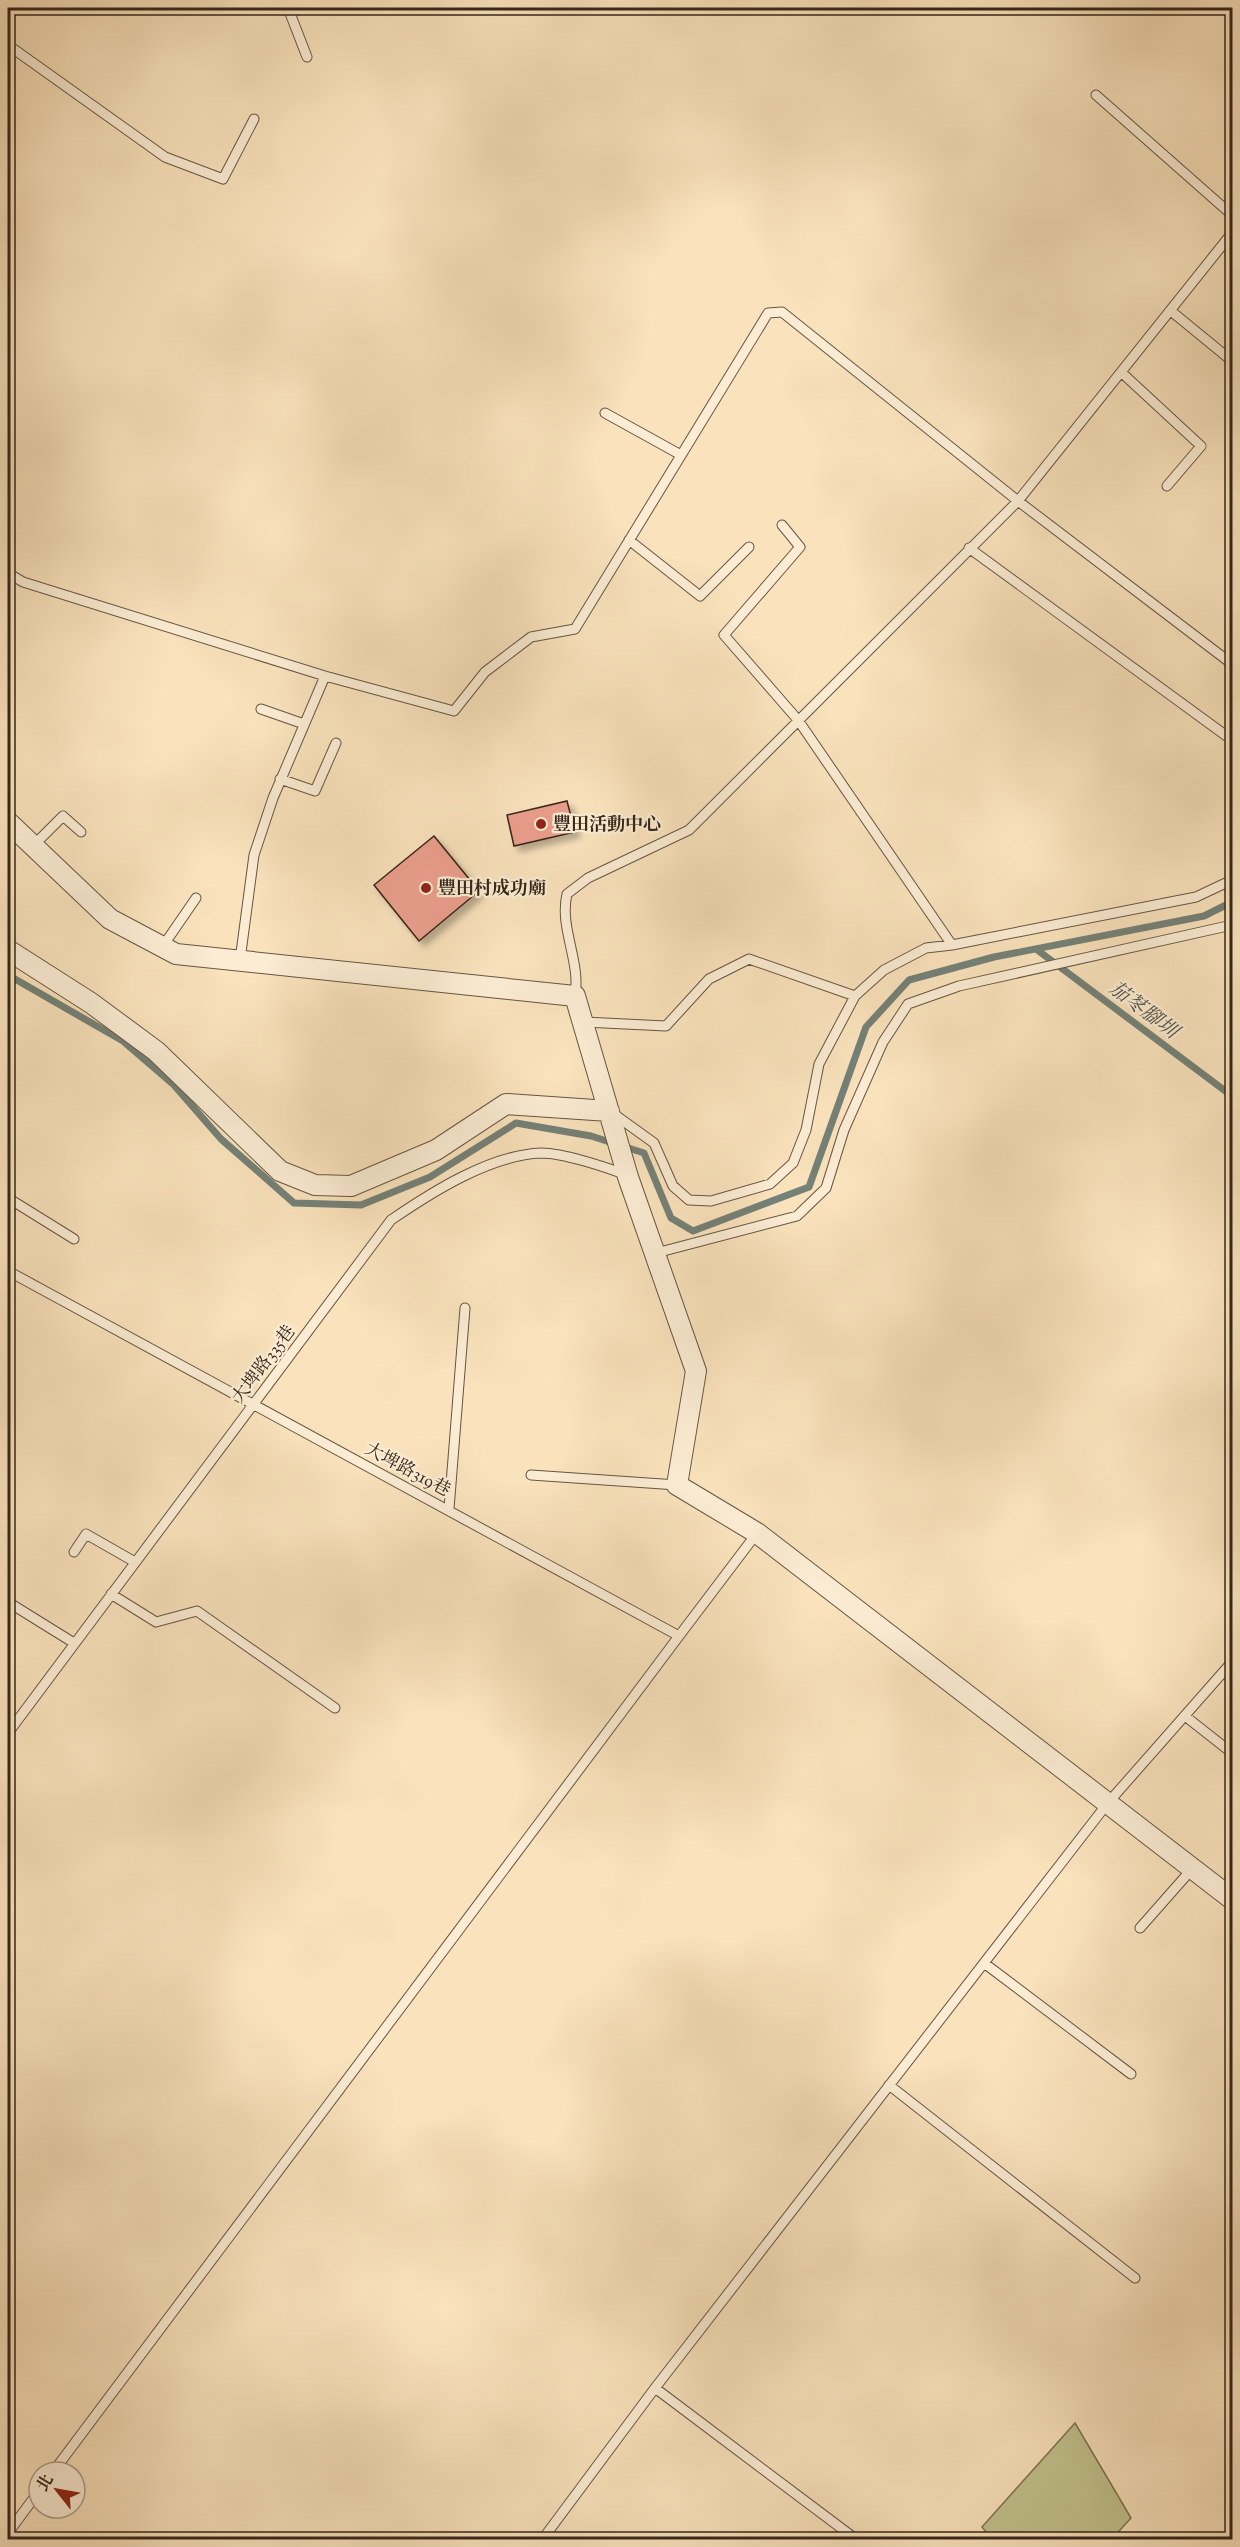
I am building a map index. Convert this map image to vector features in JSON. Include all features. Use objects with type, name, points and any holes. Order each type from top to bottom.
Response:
[{"type":"street","points":[[8,822],[110,919],[176,954],[575,996],[628,1176],[696,1371],[676,1485],[757,1533],[1233,1899]]},
{"type":"street","points":[[8,950],[91,1003],[156,1052],[280,1171],[315,1185],[351,1186],[425,1155],[506,1104],[609,1111]]},
{"type":"lane","points":[[288,8],[307,57]]},
{"type":"lane","points":[[8,45],[165,157],[223,179],[254,119]]},
{"type":"lane","points":[[1096,95],[1233,215]]},
{"type":"lane","points":[[575,996],[578,980],[563,911],[567,894],[588,878],[689,830],[1018,501],[1233,233]]},
{"type":"lane","points":[[1171,310],[1233,361]]},
{"type":"lane","points":[[8,573],[23,582],[325,676],[454,711],[485,672],[531,637],[575,629],[768,313],[782,312],[1018,501],[1233,664]]},
{"type":"lane","points":[[1121,372],[1201,446],[1167,486]]},
{"type":"lane","points":[[605,413],[681,455]]},
{"type":"lane","points":[[782,525],[800,547],[724,635],[798,720],[952,945]]},
{"type":"lane","points":[[629,540],[700,596],[749,547]]},
{"type":"lane","points":[[969,548],[1233,740]]},
{"type":"lane","points":[[240,960],[254,855],[280,780],[325,676]]},
{"type":"lane","points":[[261,709],[304,724]]},
{"type":"lane","points":[[280,780],[315,791],[336,743]]},
{"type":"lane","points":[[33,846],[63,816],[81,832]]},
{"type":"lane","points":[[609,1111],[654,1143],[673,1186],[688,1200],[711,1201],[770,1184],[793,1163],[806,1130],[819,1064],[855,996],[884,970],[926,948],[952,945],[1196,897],[1233,880]]},
{"type":"lane","points":[[163,946],[196,898]]},
{"type":"lane","points":[[656,1253],[796,1216],[826,1188],[844,1130],[883,1042],[908,1004],[959,986],[1233,925]]},
{"type":"lane","points":[[584,1022],[666,1026],[709,979],[749,959],[855,996]]},
{"type":"lane","name":"大埤路335巷","points":[[8,1733],[391,1220],[430,1193],[490,1164],[542,1153],[604,1166],[628,1176]]},
{"type":"lane","points":[[8,1198],[74,1239]]},
{"type":"lane","name":"大埤路319巷","points":[[8,1271],[679,1636]]},
{"type":"lane","points":[[449,1509],[465,1308]]},
{"type":"lane","points":[[531,1475],[676,1485]]},
{"type":"lane","points":[[62,2460],[757,1533]]},
{"type":"lane","points":[[74,1552],[86,1534],[135,1562]]},
{"type":"lane","points":[[111,1594],[156,1623],[197,1611],[335,1708]]},
{"type":"lane","points":[[8,1602],[74,1643]]},
{"type":"lane","points":[[542,2540],[655,2388],[1107,1804],[1233,1662]]},
{"type":"lane","points":[[1185,1716],[1233,1753]]},
{"type":"lane","points":[[1140,1928],[1192,1869]]},
{"type":"lane","points":[[984,1963],[1131,2074]]},
{"type":"lane","points":[[889,2085],[1135,2278]]},
{"type":"lane","points":[[655,2388],[857,2540]]},
{"type":"lane","points":[[8,2533],[27,2507]]},
{"type":"green space","points":[[1075,2423],[1131,2518],[1112,2539],[992,2539],[982,2527]]},
{"type":"building","name":"豐田活動中心","points":[[567,801],[575,832],[514,846],[507,815]]},
{"type":"building","name":"豐田村成功廟","points":[[434,836],[479,891],[419,941],[374,885]]},
{"type":"waterway","points":[[8,975],[123,1041],[173,1084],[221,1139],[294,1203],[361,1205],[430,1177],[516,1123],[591,1136],[644,1153],[671,1218],[693,1231],[809,1187],[866,1027],[909,980],[994,957],[1204,916],[1232,902]]},
{"type":"waterway","name":"茄苳腳圳","points":[[1036,949],[1232,1096]]},
{"type":"place","name":"豐田活動中心","points":[[541,824]]},
{"type":"place","name":"豐田村成功廟","points":[[426,888]]}]
